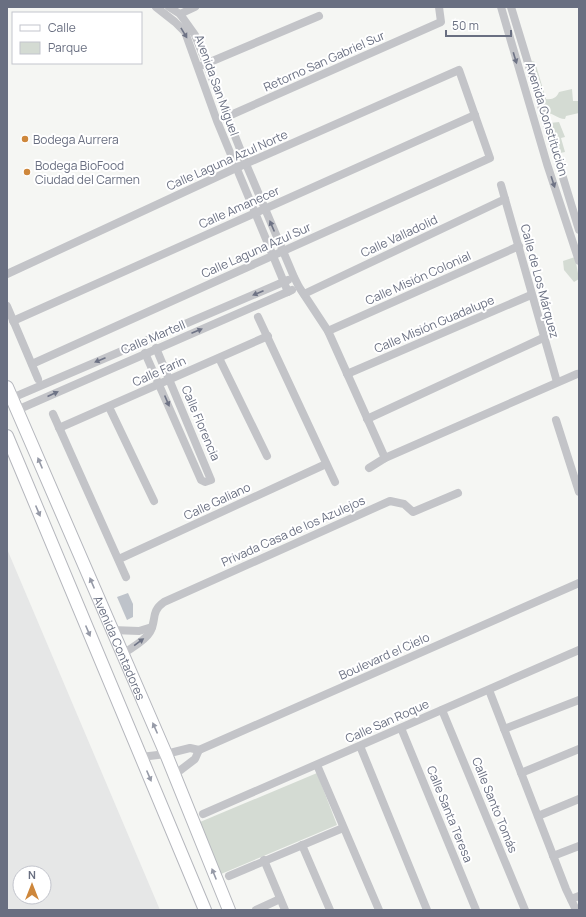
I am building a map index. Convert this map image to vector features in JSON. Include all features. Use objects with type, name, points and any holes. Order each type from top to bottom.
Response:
[{"type":"main road","name":"Avenida Contadores","points":[[7,387],[10,397],[17,410],[166,754],[229,910]]},
{"type":"main road","name":"Avenida Contadores","points":[[7,436],[205,910]]},
{"type":"street","name":"Avenida San Miguel","points":[[156,7],[185,32],[217,121],[288,292]]},
{"type":"street","name":"Avenida San Miguel","points":[[169,7],[180,14],[195,36],[246,164],[298,287],[328,331],[385,458]]},
{"type":"street","points":[[180,14],[195,7]]},
{"type":"street","name":"Retorno San Gabriel Sur","points":[[217,121],[441,22],[439,7]]},
{"type":"street","name":"Avenida Constitución","points":[[501,7],[579,261]]},
{"type":"street","name":"Avenida Constitución","points":[[511,7],[579,230]]},
{"type":"street","points":[[198,67],[319,16]]},
{"type":"street","points":[[506,26],[516,22]]},
{"type":"street","name":"Calle Laguna Azul Norte","points":[[7,274],[236,168],[459,70],[475,115]]},
{"type":"street","name":"Calle Laguna Azul Sur","points":[[32,364],[490,158],[475,115]]},
{"type":"street","name":"Calle Amanecer","points":[[13,321],[475,115]]},
{"type":"street","name":"Calle de Los Márquez","points":[[501,185],[519,246],[543,338],[557,382]]},
{"type":"street","name":"Calle Valladolid","points":[[304,294],[505,199]]},
{"type":"street","points":[[563,211],[573,209]]},
{"type":"street","name":"Calle Misión Colonial","points":[[328,331],[519,246]]},
{"type":"street","name":"Calle Martell","points":[[10,397],[123,351],[294,277]]},
{"type":"street","name":"Calle Martell","points":[[17,410],[298,287]]},
{"type":"street","name":"Calle Misión Guadalupe","points":[[347,374],[531,295]]},
{"type":"street","points":[[7,306],[38,379]]},
{"type":"street","points":[[258,316],[335,482]]},
{"type":"street","points":[[177,327],[182,337]]},
{"type":"street","name":"Calle Farín","points":[[59,428],[110,407],[159,383],[268,336]]},
{"type":"street","points":[[368,419],[543,338]]},
{"type":"street","name":"Calle Florencia","points":[[145,353],[202,482],[211,480],[156,348]]},
{"type":"street","points":[[123,351],[128,361]]},
{"type":"street","points":[[219,358],[267,456]]},
{"type":"street","points":[[368,468],[385,458],[576,374]]},
{"type":"street","points":[[110,407],[154,501]]},
{"type":"street","points":[[53,414],[126,577]]},
{"type":"street","points":[[556,420],[579,492]]},
{"type":"street","points":[[182,435],[191,430]]},
{"type":"street","name":"Calle Galiano","points":[[119,559],[326,464]]},
{"type":"street","name":"Privada Casa de los Azulejos","points":[[152,627],[157,607],[164,602],[390,501],[404,504],[413,512],[458,493]]},
{"type":"street","name":"Boulevard el Cielo","points":[[142,757],[166,754],[190,748],[199,750],[579,583]]},
{"type":"street","points":[[112,630],[139,631],[152,627]]},
{"type":"street","points":[[123,654],[147,636],[152,627]]},
{"type":"street","name":"Calle San Roque","points":[[204,814],[579,650]]},
{"type":"street","points":[[489,690],[553,856],[576,910]]},
{"type":"street","points":[[504,729],[579,700]]},
{"type":"street","name":"Calle Santo Tomás","points":[[442,710],[525,910]]},
{"type":"street","name":"Calle Santa Teresa","points":[[401,728],[476,910]]},
{"type":"street","points":[[360,746],[428,910]]},
{"type":"street","points":[[521,773],[579,749]]},
{"type":"street","name":"Boulevard el Cielo","points":[[174,775],[195,759],[199,750]]},
{"type":"street","points":[[317,765],[379,910]]},
{"type":"street","points":[[538,816],[579,799]]},
{"type":"street","points":[[229,876],[264,860],[344,828]]},
{"type":"street","points":[[302,845],[330,910]]},
{"type":"street","points":[[553,856],[579,846]]},
{"type":"street","points":[[264,860],[285,910]]},
{"type":"street","points":[[571,899],[579,896]]},
{"type":"street","points":[[256,910],[280,899]]},
{"type":"shaded area","points":[[7,549],[160,910],[7,910]]},
{"type":"shaded area","points":[[128,593],[133,604],[133,617],[127,620],[117,597]]},
{"type":"green space","points":[[532,61],[535,62],[546,99],[553,99],[559,92],[572,89],[573,101],[579,101],[579,113],[566,116],[565,119],[547,113]]},
{"type":"green space","points":[[559,122],[565,137],[561,138],[565,152],[560,153],[550,123]]},
{"type":"green space","points":[[575,257],[579,279],[574,282],[564,270],[563,261]]},
{"type":"green space","points":[[317,773],[337,825],[221,874],[200,822]]},
{"type":"place","name":"Bodega Aurrera","points":[[25,139]]},
{"type":"place","name":"Bodega BioFood Ciudad del Carmen","points":[[27,172]]}]
